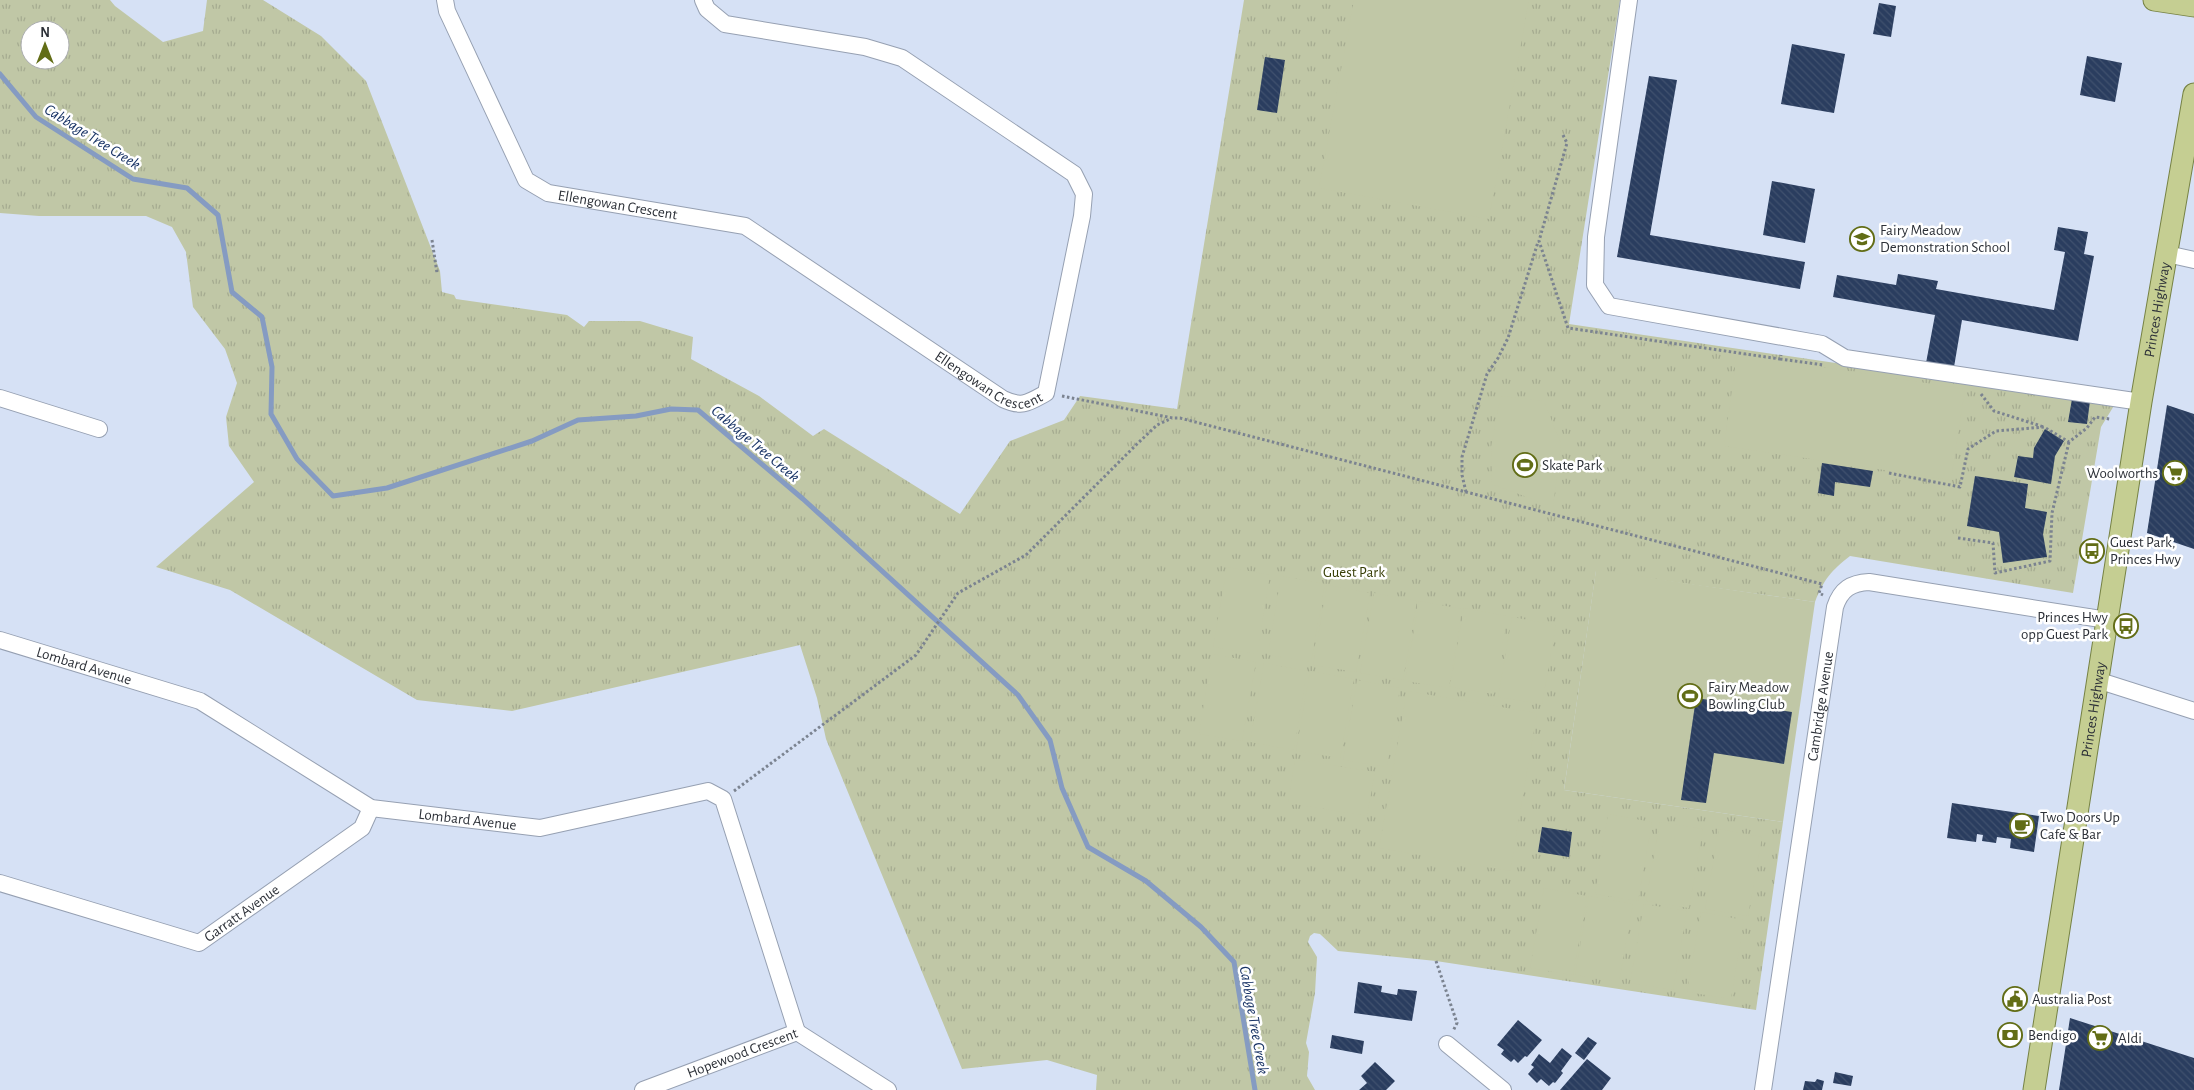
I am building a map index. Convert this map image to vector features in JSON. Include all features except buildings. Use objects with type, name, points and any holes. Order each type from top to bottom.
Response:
[{"type":"main road","points":[[2154,0],[2194,6]]},
{"type":"main road","name":"Princes Highway","points":[[2034,1090],[2141,402],[2194,94]]},
{"type":"street","name":"Ellengowan Crescent","points":[[445,0],[447,11],[526,180],[548,193],[746,226],[1003,399],[1016,405],[1030,402],[1046,393],[1082,216],[1084,194],[1074,174],[902,58],[865,47],[725,24],[707,9],[703,0]]},
{"type":"street","points":[[1629,0],[1596,237],[1595,285],[1609,306],[1822,344],[1845,358],[2141,402]]},
{"type":"street","points":[[2167,254],[2194,260]]},
{"type":"street","points":[[0,398],[98,429]]},
{"type":"street","name":"Cambridge Avenue","points":[[1763,1090],[1836,607],[1842,592],[1858,583],[1869,582],[2107,620]]},
{"type":"street","name":"Lombard Avenue","points":[[0,640],[200,701],[371,808],[540,828],[708,792],[723,799]]},
{"type":"street","points":[[2097,680],[2194,711]]},
{"type":"street","points":[[723,799],[797,1032]]},
{"type":"street","name":"Garratt Avenue","points":[[0,882],[199,943],[362,828],[371,808]]},
{"type":"street","name":"Hopewood Crescent","points":[[643,1090],[797,1032],[888,1090]]},
{"type":"street","points":[[1447,1044],[1503,1090]]},
{"type":"path","points":[[1466,492],[1462,476],[1462,457],[1487,374],[1508,338],[1539,241],[1567,143],[1563,135]]},
{"type":"path","points":[[432,240],[437,273]]},
{"type":"path","points":[[1539,241],[1568,328],[1780,359],[1781,356]]},
{"type":"path","points":[[1046,393],[1180,418],[1822,584],[1819,593],[1822,595]]},
{"type":"path","points":[[1958,538],[1993,543],[1995,573],[2050,561],[2052,514],[2069,442],[2087,428],[2095,417],[2110,419]]},
{"type":"path","points":[[723,799],[758,771],[916,655],[958,593],[1026,555],[1136,445],[1158,425],[1172,418]]},
{"type":"path","points":[[1889,474],[1960,487],[1968,449],[1996,432],[2044,427],[2069,442]]},
{"type":"path","points":[[1436,960],[1457,1023],[1447,1044]]},
{"type":"green space","name":"Guest Park","points":[[0,0],[110,0],[115,6],[163,42],[203,31],[207,0],[263,0],[321,36],[366,81],[440,271],[442,292],[454,295],[456,299],[567,315],[584,327],[589,321],[640,321],[693,337],[691,359],[759,396],[813,436],[824,429],[960,514],[1010,441],[1064,420],[1080,396],[1177,409],[1244,0],[1620,0],[1569,324],[2115,404],[2101,427],[2073,593],[1850,556],[1829,576],[1815,602],[1596,571],[1564,790],[1783,822],[1756,1010],[1436,961],[1338,951],[1320,934],[1314,933],[1310,936],[1308,942],[1317,957],[1315,993],[1306,1043],[1309,1052],[1307,1076],[1315,1090],[1096,1090],[1097,1075],[1047,1060],[962,1069],[826,739],[817,698],[800,645],[512,711],[417,700],[230,590],[156,567],[254,482],[229,446],[226,417],[237,383],[225,349],[193,307],[186,252],[172,227],[146,216],[39,216],[0,213]]},
{"type":"green space","points":[[1354,0],[1529,0],[1489,219],[1319,188]]},
{"type":"green space","points":[[1737,354],[1965,389],[1951,480],[1724,446]]},
{"type":"green space","name":"Skate Park","points":[[1502,396],[1544,401],[1561,444],[1553,507],[1492,484],[1491,447]]},
{"type":"green space","points":[[1227,567],[1270,575],[1257,654],[1213,647]]},
{"type":"green space","name":"Fairy Meadow Bowling Club","points":[[1596,570],[1815,602],[1783,822],[1564,790]]},
{"type":"green space","points":[[1281,576],[1325,584],[1311,662],[1268,655]]},
{"type":"green space","points":[[1327,585],[1370,593],[1356,672],[1313,665]]},
{"type":"green space","points":[[1374,593],[1417,601],[1403,680],[1360,673]]},
{"type":"green space","points":[[1419,601],[1462,609],[1449,688],[1405,681]]},
{"type":"green space","points":[[1464,608],[1507,616],[1494,694],[1450,687]]},
{"type":"green space","points":[[1512,617],[1556,625],[1542,704],[1498,697]]},
{"type":"green space","points":[[1212,654],[1256,662],[1242,741],[1199,734]]},
{"type":"green space","points":[[1264,663],[1307,671],[1294,750],[1250,742]]},
{"type":"green space","points":[[1310,671],[1354,679],[1340,758],[1296,751]]},
{"type":"green space","points":[[1357,680],[1400,688],[1387,767],[1343,760]]},
{"type":"green space","points":[[1407,691],[1537,713],[1510,871],[1379,848]]},
{"type":"green space","points":[[1295,759],[1375,772],[1367,816],[1288,803]]},
{"type":"green space","points":[[1608,814],[1652,822],[1638,901],[1595,894]]},
{"type":"green space","points":[[1660,822],[1703,829],[1689,908],[1646,901]]},
{"type":"green space","points":[[1719,829],[1762,837],[1748,916],[1705,909]]},
{"type":"green space","points":[[1544,888],[1587,896],[1573,975],[1530,968]]},
{"type":"green space","points":[[1589,896],[1633,904],[1619,982],[1575,975]]},
{"type":"green space","points":[[1644,904],[1687,911],[1673,990],[1630,983]]},
{"type":"green space","points":[[1701,912],[1744,920],[1731,999],[1687,992]]},
{"type":"waterway","name":"Cabbage Tree Creek","points":[[0,74],[36,117],[133,179],[187,188],[218,215],[232,292],[262,317],[272,367],[271,414],[297,459],[333,496],[387,488],[532,441],[578,420],[636,416],[671,409],[698,410],[803,499],[1018,695],[1050,740],[1062,788],[1088,847],[1146,881],[1201,927],[1234,962],[1255,1090]]},
{"type":"place","name":"Fairy Meadow Demonstration School","points":[[1862,239]]},
{"type":"place","name":"Skate Park","points":[[1525,465]]},
{"type":"place","name":"Woolworths","points":[[2175,473]]},
{"type":"place","name":"Guest Park, Princes Hwy","points":[[2092,551]]},
{"type":"place","name":"Princes Hwy opp Guest Park","points":[[2126,626]]},
{"type":"place","name":"Fairy Meadow Bowling Club","points":[[1690,696]]},
{"type":"place","name":"Two Doors Up Cafe & Bar","points":[[2022,826]]},
{"type":"place","name":"Australia Post","points":[[2015,999]]},
{"type":"place","name":"Bendigo","points":[[2010,1035]]},
{"type":"place","name":"Aldi","points":[[2100,1038]]}]
